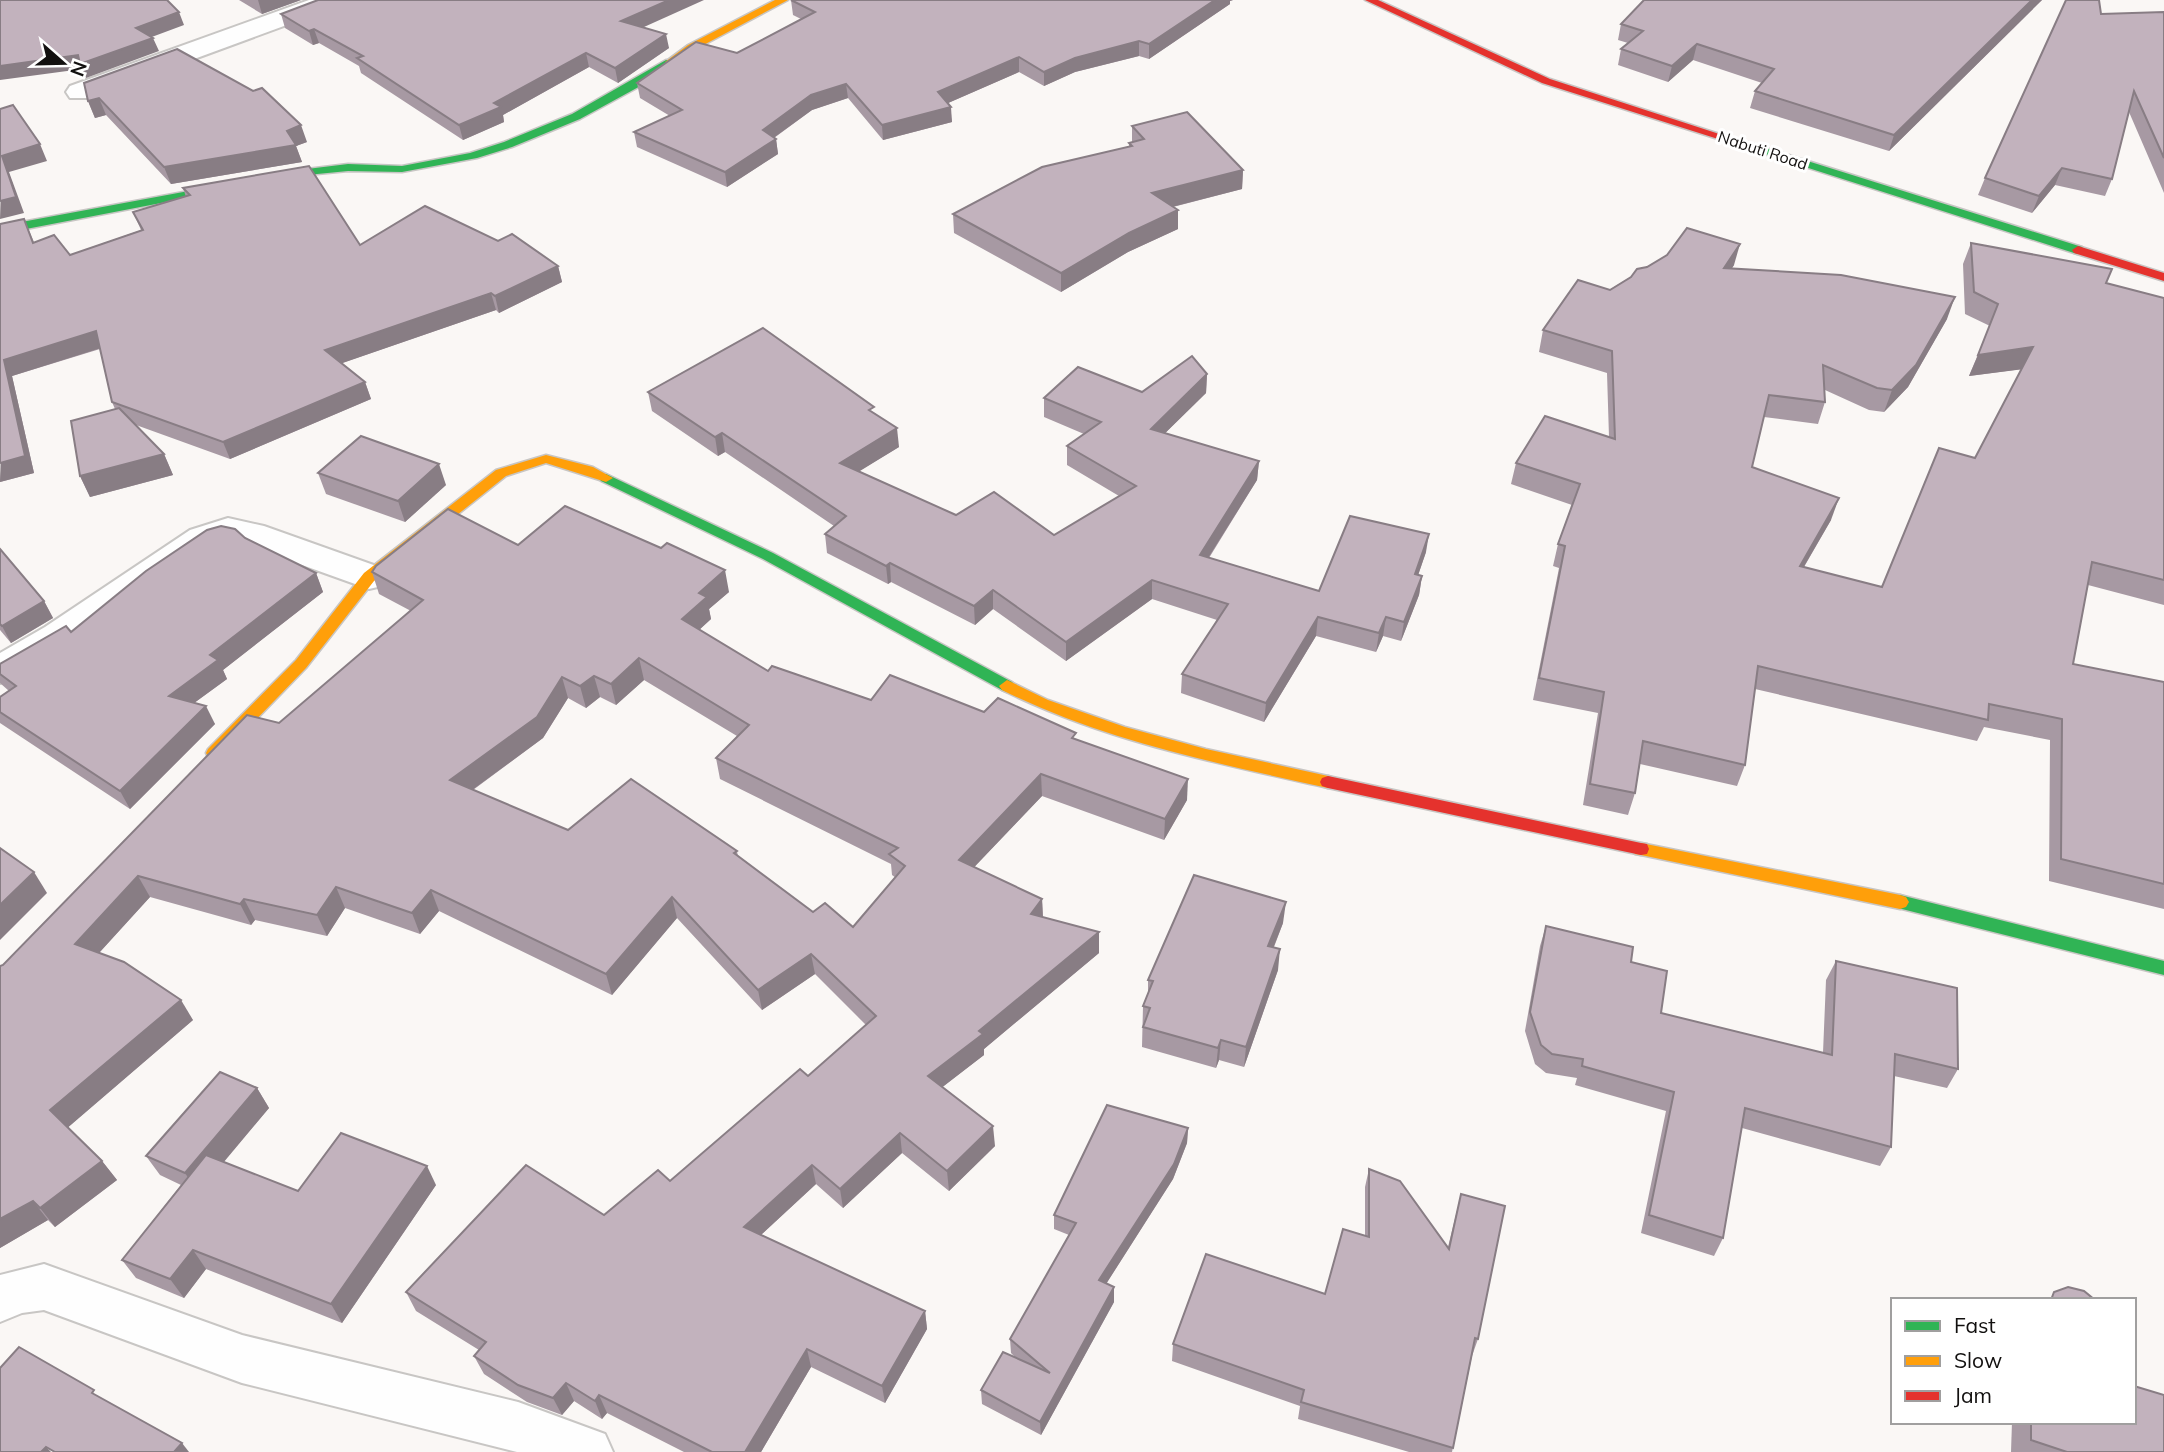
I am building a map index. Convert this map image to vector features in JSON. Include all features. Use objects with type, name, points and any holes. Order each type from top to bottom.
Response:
[{"type":"street","points":[[79,92],[332,0]]},
{"type":"street","points":[[0,230],[134,202],[308,172],[351,167],[401,169],[495,149],[532,136],[628,91],[692,47],[783,0]]},
{"type":"street","name":"Nabuti Road","points":[[1370,0],[1546,81],[2164,277]]},
{"type":"street","points":[[203,764],[301,664],[369,577],[501,473],[546,460],[588,470],[768,556],[1025,696],[1119,730],[1206,754],[1472,815],[1886,899],[2164,968]]},
{"type":"street","points":[[0,670],[58,636],[202,538],[228,530],[253,534],[369,577]]},
{"type":"street","points":[[0,1299],[17,1292],[44,1287],[242,1359],[518,1427],[587,1452]]},
{"type":"building","points":[[0,0],[167,0],[179,12],[136,28],[153,38],[80,64],[78,55],[0,66]]},
{"type":"building","points":[[318,0],[669,0],[621,21],[666,34],[615,68],[586,53],[494,103],[501,107],[459,125],[357,58],[363,56],[314,29],[309,31],[281,14]]},
{"type":"building","points":[[791,0],[1215,0],[1149,44],[1139,41],[1075,58],[1044,72],[1019,57],[938,92],[951,107],[882,125],[846,84],[811,95],[763,130],[776,139],[725,172],[634,132],[682,110],[637,83],[696,42],[737,53],[815,12]]},
{"type":"building","points":[[1644,0],[2032,0],[1894,135],[1755,91],[1774,69],[1697,44],[1672,66],[1621,49],[1643,31],[1621,24]]},
{"type":"building","points":[[2066,0],[2099,0],[2101,14],[2164,12],[2164,158],[2134,91],[2112,179],[2062,168],[2039,196],[1985,178]]},
{"type":"building","points":[[177,49],[253,91],[262,88],[301,125],[287,131],[296,145],[164,167],[99,98],[88,101],[84,83]]},
{"type":"building","points":[[13,105],[40,144],[2,156],[16,197],[0,201],[0,109]]},
{"type":"building","points":[[1187,112],[1243,170],[1152,193],[1178,210],[1129,233],[1061,273],[953,214],[1042,167],[1132,146],[1129,143],[1144,139],[1132,126]]},
{"type":"building","points":[[309,166],[360,245],[425,206],[498,241],[512,234],[558,266],[495,296],[491,293],[325,350],[365,382],[223,442],[112,402],[96,331],[4,360],[25,456],[0,463],[0,224],[24,219],[33,243],[54,235],[70,255],[143,230],[133,212],[190,195],[183,188]]},
{"type":"building","points":[[1687,228],[1740,244],[1724,268],[1841,275],[1955,297],[1916,365],[1892,390],[1877,388],[1823,365],[1825,402],[1769,395],[1752,467],[1839,498],[1800,566],[1882,587],[1939,448],[1975,458],[2033,347],[1978,355],[1998,304],[1974,292],[1971,243],[2112,269],[2106,283],[2164,298],[2164,580],[2092,562],[2073,664],[2164,682],[2164,884],[2061,859],[2062,719],[1989,704],[1988,720],[1758,666],[1745,765],[1643,741],[1635,793],[1590,784],[1604,692],[1539,678],[1565,546],[1558,544],[1580,484],[1516,463],[1545,416],[1615,439],[1612,351],[1543,330],[1578,280],[1610,290],[1631,277],[1637,269],[1647,267],[1667,255]]},
{"type":"building","points":[[763,328],[874,407],[869,410],[897,428],[840,463],[956,515],[994,492],[1054,535],[1136,486],[1067,446],[1101,422],[1044,398],[1078,367],[1142,392],[1192,356],[1207,374],[1151,429],[1259,461],[1200,555],[1319,591],[1350,516],[1429,534],[1415,574],[1422,576],[1404,622],[1386,617],[1379,633],[1318,617],[1266,703],[1182,674],[1228,604],[1152,580],[1066,642],[993,590],[974,606],[890,563],[886,566],[825,534],[846,516],[722,433],[715,437],[648,392]]},
{"type":"building","points":[[119,408],[164,454],[80,476],[71,421]]},
{"type":"building","points":[[361,436],[439,464],[398,501],[318,473]]},
{"type":"building","points":[[565,506],[661,548],[667,543],[725,570],[699,593],[707,597],[682,619],[768,671],[772,666],[871,700],[890,675],[984,712],[998,698],[1076,733],[1072,738],[1188,779],[1165,819],[1041,774],[959,860],[1042,899],[1031,914],[1099,932],[979,1031],[983,1034],[928,1076],[993,1126],[947,1171],[900,1133],[840,1189],[812,1165],[744,1227],[925,1311],[882,1386],[807,1349],[745,1452],[712,1452],[599,1395],[595,1401],[566,1383],[553,1398],[518,1385],[474,1356],[486,1342],[406,1292],[526,1165],[604,1215],[658,1170],[670,1181],[800,1069],[808,1076],[876,1016],[811,954],[758,990],[672,897],[606,974],[431,890],[412,913],[336,887],[317,915],[244,899],[240,904],[138,876],[75,944],[124,962],[181,1000],[50,1110],[102,1161],[40,1208],[33,1201],[0,1219],[0,966],[247,715],[279,723],[423,600],[372,572],[376,566],[448,509],[518,545]],"holes":[[[639,658],[749,725],[716,758],[898,848],[889,854],[905,866],[853,927],[825,903],[813,912],[734,853],[737,851],[631,779],[568,830],[450,780],[537,717],[562,677],[580,686],[594,676],[611,684]]]},
{"type":"building","points":[[221,526],[235,529],[245,538],[316,573],[210,655],[218,660],[169,696],[206,706],[120,791],[0,712],[0,697],[16,686],[0,674],[0,664],[66,626],[71,632],[146,571],[207,530]]},
{"type":"building","points":[[0,549],[44,601],[2,626],[0,624]]},
{"type":"building","points":[[0,848],[34,872],[0,905]]},
{"type":"building","points":[[1194,875],[1286,902],[1268,946],[1280,949],[1246,1047],[1221,1040],[1218,1048],[1143,1027],[1150,1008],[1143,1006],[1153,981],[1148,980]]},
{"type":"building","points":[[1546,926],[1633,947],[1631,962],[1667,971],[1661,1013],[1832,1055],[1836,961],[1957,988],[1958,1069],[1895,1054],[1891,1147],[1745,1108],[1723,1238],[1649,1215],[1674,1092],[1582,1066],[1583,1059],[1552,1054],[1541,1045],[1530,1012]]},
{"type":"building","points":[[220,1072],[257,1088],[185,1173],[146,1156]]},
{"type":"building","points":[[1107,1105],[1188,1128],[1174,1164],[1099,1280],[1114,1287],[1040,1422],[981,1390],[1003,1352],[1050,1373],[1010,1339],[1076,1223],[1054,1215]]},
{"type":"building","points":[[341,1133],[427,1166],[331,1304],[193,1250],[170,1279],[122,1260],[206,1155],[298,1191]]},
{"type":"building","points":[[1369,1169],[1400,1181],[1449,1249],[1461,1194],[1505,1206],[1453,1448],[1301,1402],[1304,1390],[1173,1344],[1206,1254],[1325,1294],[1343,1229],[1369,1237]]},
{"type":"building","points":[[2068,1287],[2084,1291],[2093,1298],[2052,1298],[2054,1292]]},
{"type":"building","points":[[19,1347],[94,1390],[92,1393],[182,1443],[174,1452],[55,1452],[46,1447],[41,1452],[0,1452],[0,1368]]},
{"type":"building","points":[[2136,1387],[2164,1395],[2164,1452],[2067,1452],[2031,1440],[2031,1424],[2136,1424]]},
{"type":"traffic: fast","points":[[0,230],[307,172],[348,167],[402,169],[473,156],[508,145],[576,117],[670,62]]},
{"type":"traffic: fast","points":[[1744,144],[2078,250]]},
{"type":"traffic: fast","points":[[606,478],[768,556],[1007,686]]},
{"type":"traffic: fast","points":[[1900,902],[2164,968]]},
{"type":"traffic: slow","points":[[670,62],[692,47],[783,0]]},
{"type":"traffic: slow","points":[[214,753],[301,664],[369,577],[501,473],[546,459],[588,470],[606,478]]},
{"type":"traffic: slow","points":[[1007,686],[1043,704],[1122,732],[1206,755],[1328,782]]},
{"type":"traffic: slow","points":[[1641,849],[1900,902]]},
{"type":"traffic: jam","points":[[1370,0],[1546,81],[1744,144]]},
{"type":"traffic: jam","points":[[2078,250],[2164,277]]},
{"type":"traffic: jam","points":[[1328,782],[1641,849]]}]
